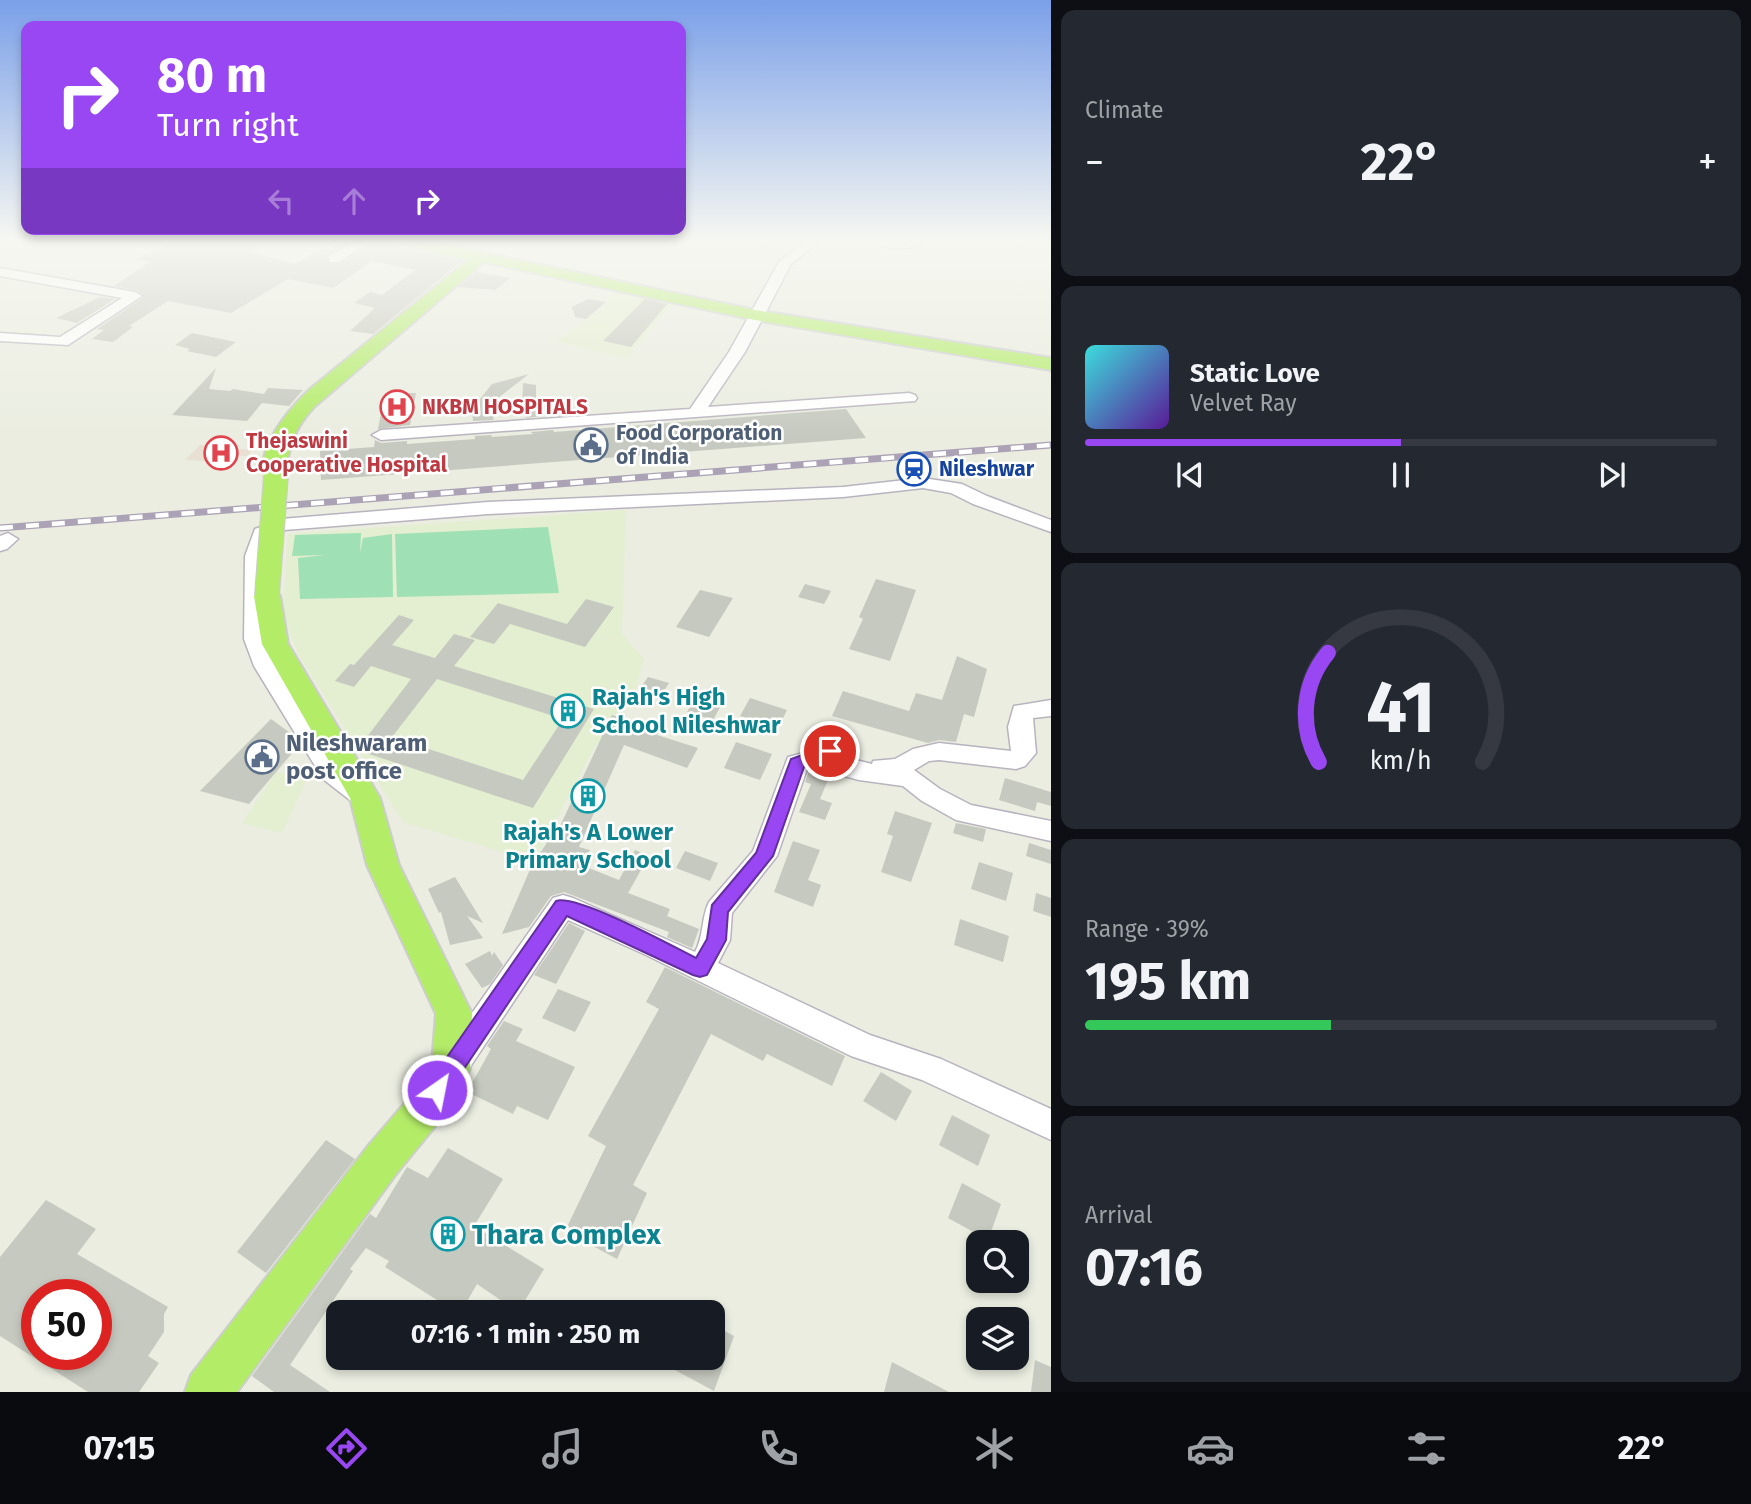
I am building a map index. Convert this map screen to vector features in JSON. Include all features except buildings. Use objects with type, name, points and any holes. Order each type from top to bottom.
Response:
[{"type":"main road","points":[[208,1392],[374,1171],[423,1111],[451,1069],[454,1014],[383,865],[365,798],[275,644],[267,596],[278,442],[293,416],[317,393],[423,306]]},
{"type":"main road","points":[[708,306],[755,316],[1051,364]]},
{"type":"street","points":[[0,337],[64,342],[120,306]]},
{"type":"street","points":[[695,414],[737,352],[761,306]]},
{"type":"street","points":[[0,353],[26,337]]},
{"type":"street","points":[[381,435],[909,398]]},
{"type":"street","points":[[365,798],[332,774],[265,666],[255,639],[255,556],[261,533],[281,525],[514,507],[843,492],[923,483],[956,488],[980,500],[1051,526]]},
{"type":"street","points":[[700,969],[716,940],[719,910],[764,856],[797,763],[830,751],[891,769],[906,766],[914,758],[928,753],[960,753],[1016,760],[1024,753],[1020,727],[1022,712],[1051,708]]},
{"type":"street","points":[[802,762],[815,759],[859,771],[910,778],[931,795],[965,813],[1051,831]]},
{"type":"street","points":[[451,1069],[563,906],[591,916],[862,1046],[930,1069],[1051,1125]]},
{"type":"shaded area","points":[[603,306],[671,306],[626,358],[556,342]]},
{"type":"shaded area","name":"Thejaswini Cooperative Hospital","points":[[200,445],[252,450],[247,456],[231,456],[228,462],[185,460]]},
{"type":"shaded area","points":[[626,510],[622,634],[644,659],[635,691],[608,737],[595,746],[539,852],[522,858],[403,822],[297,652],[283,612],[288,534]]},
{"type":"shaded area","points":[[276,772],[307,779],[282,833],[242,823]]},
{"type":"green space","points":[[548,527],[559,593],[397,597],[395,534]]},
{"type":"green space","points":[[361,533],[360,553],[363,538],[392,534],[393,597],[300,599],[298,558],[325,555],[292,556],[295,535]]},
{"type":"railway","points":[[0,528],[1051,445]]},
{"type":"place","name":"NKBM HOSPITALS","points":[[397,407]]},
{"type":"place","name":"Food Corporation of India","points":[[591,445]]},
{"type":"place","name":"Thejaswini Cooperative Hospital","points":[[221,453]]},
{"type":"place","name":"Nileshwar","points":[[914,469]]},
{"type":"place","name":"Rajah's High School Nileshwar","points":[[568,711]]},
{"type":"place","name":"Nileshwaram post office","points":[[262,757]]},
{"type":"place","name":"Rajah's A Lower Primary School","points":[[588,796]]},
{"type":"place","name":"Thara Complex","points":[[448,1234]]},
{"type":"route","points":[[437,1090],[563,906],[591,916],[700,969],[716,940],[719,910],[764,856],[797,763],[830,751]]}]
